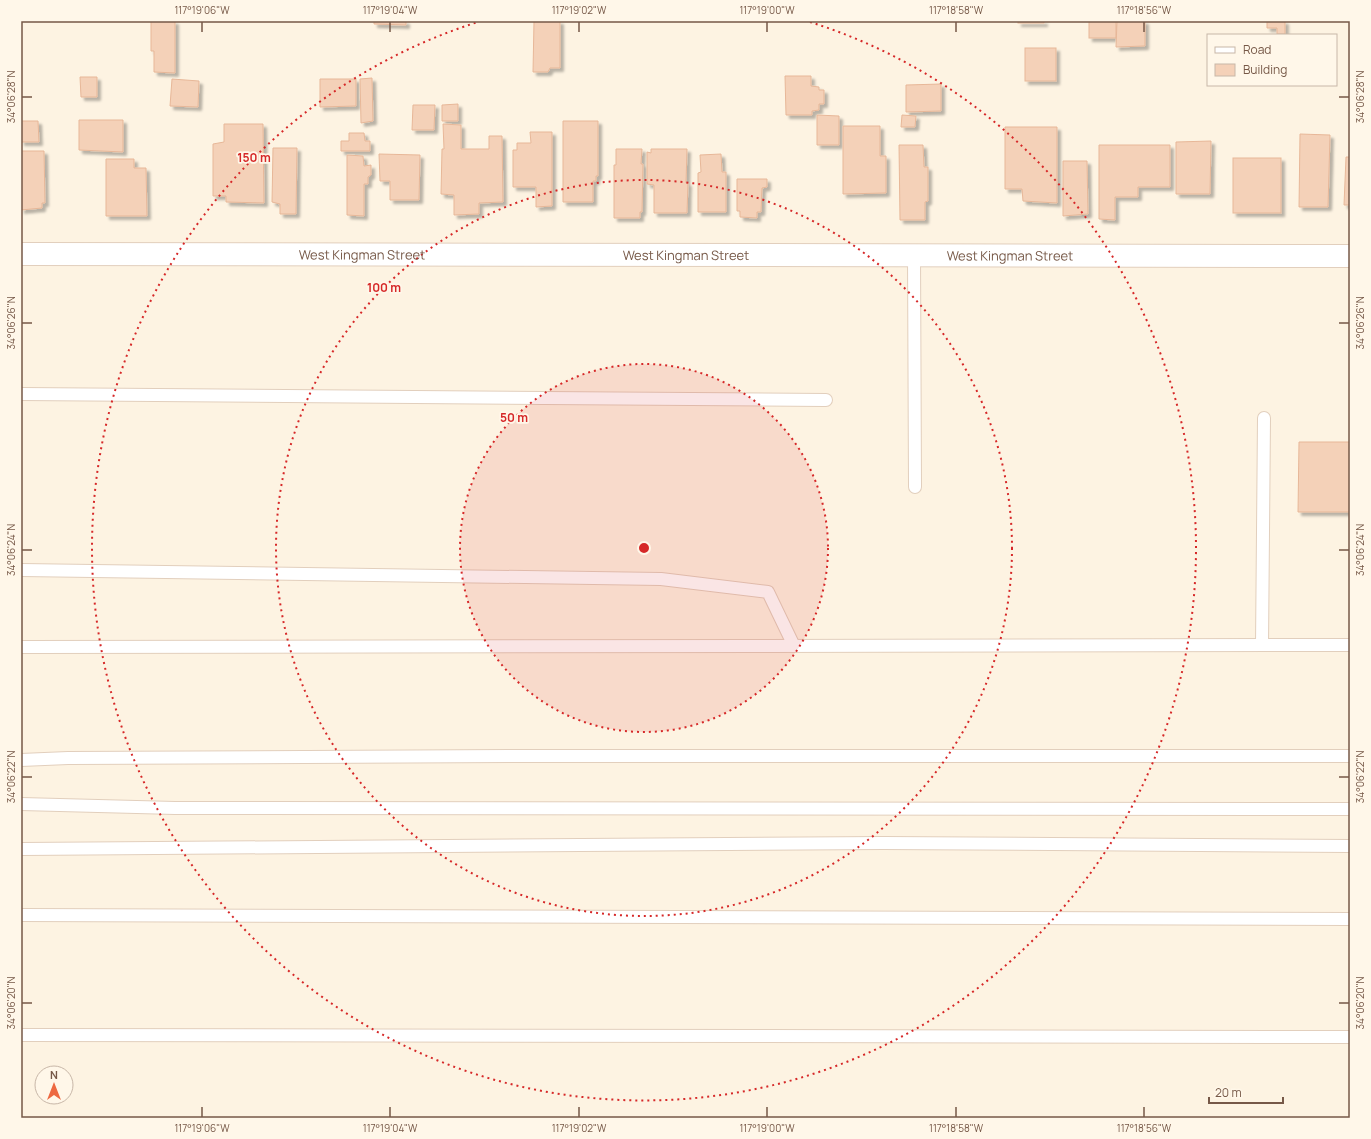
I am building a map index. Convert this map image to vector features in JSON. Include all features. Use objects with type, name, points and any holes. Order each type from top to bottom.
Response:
[{"type":"street","name":"West Kingman Street","points":[[21,254],[1350,256]]},
{"type":"lane","points":[[914,255],[916,487]]},
{"type":"lane","points":[[21,394],[826,400]]},
{"type":"lane","points":[[1262,645],[1264,418]]},
{"type":"lane","points":[[21,570],[661,579],[768,592],[794,646]]},
{"type":"lane","points":[[21,647],[1350,645]]},
{"type":"lane","points":[[21,760],[68,758],[513,756],[1350,756]]},
{"type":"lane","points":[[21,804],[175,808],[1350,809]]},
{"type":"lane","points":[[21,849],[883,843],[1350,846]]},
{"type":"lane","points":[[21,915],[1350,919]]},
{"type":"lane","points":[[21,1035],[1350,1037]]},
{"type":"building","points":[[151,21],[175,21],[175,73],[154,72],[154,51],[151,51]]},
{"type":"building","points":[[374,21],[406,21],[406,25],[374,24]]},
{"type":"building","points":[[534,21],[560,21],[560,68],[550,68],[548,72],[533,72]]},
{"type":"building","points":[[1018,21],[1044,21],[1044,23],[1018,23]]},
{"type":"building","points":[[1089,21],[1116,21],[1116,38],[1089,38]]},
{"type":"building","points":[[1117,21],[1145,21],[1145,46],[1116,47]]},
{"type":"building","points":[[1267,21],[1285,21],[1285,34],[1277,34],[1277,28],[1267,28]]},
{"type":"building","points":[[1025,48],[1056,48],[1056,81],[1025,81]]},
{"type":"building","points":[[785,76],[811,76],[811,86],[819,87],[819,90],[824,90],[824,104],[819,104],[819,110],[812,111],[812,115],[786,115]]},
{"type":"building","points":[[80,77],[97,77],[97,97],[81,97]]},
{"type":"building","points":[[372,78],[373,121],[361,123],[360,79]]},
{"type":"building","points":[[172,79],[199,81],[198,107],[170,106]]},
{"type":"building","points":[[320,79],[356,79],[356,106],[320,107]]},
{"type":"building","points":[[941,84],[941,111],[906,112],[906,85]]},
{"type":"building","points":[[458,104],[458,121],[442,121],[442,105]]},
{"type":"building","points":[[413,105],[435,105],[434,130],[412,130]]},
{"type":"building","points":[[817,115],[839,116],[839,145],[817,145]]},
{"type":"building","points":[[902,115],[916,116],[915,127],[901,127]]},
{"type":"building","points":[[79,120],[123,120],[123,152],[79,150]]},
{"type":"building","points":[[21,121],[38,121],[39,142],[21,142]]},
{"type":"building","points":[[563,121],[598,121],[598,176],[596,176],[596,181],[593,181],[593,202],[563,202]]},
{"type":"building","points":[[224,124],[263,124],[264,203],[226,202],[226,196],[213,196],[213,144],[224,142]]},
{"type":"building","points":[[443,124],[461,125],[461,149],[489,149],[489,136],[502,136],[503,202],[479,203],[479,214],[454,215],[454,195],[441,194],[442,149],[444,149]]},
{"type":"building","points":[[843,126],[880,126],[880,156],[886,156],[886,193],[843,194]]},
{"type":"building","points":[[1005,127],[1057,127],[1057,203],[1023,201],[1022,189],[1005,189]]},
{"type":"building","points":[[530,132],[552,132],[552,206],[536,207],[536,187],[513,187],[513,150],[517,150],[517,143],[531,143]]},
{"type":"building","points":[[349,133],[364,133],[365,141],[370,141],[370,151],[341,151],[341,141],[349,141]]},
{"type":"building","points":[[1300,134],[1330,135],[1328,207],[1299,207]]},
{"type":"building","points":[[1211,141],[1210,194],[1176,194],[1176,142]]},
{"type":"building","points":[[899,145],[923,145],[924,167],[928,167],[928,201],[925,202],[925,220],[900,220]]},
{"type":"building","points":[[1099,145],[1170,145],[1170,187],[1138,187],[1138,197],[1115,197],[1115,220],[1099,219]]},
{"type":"building","points":[[273,148],[297,148],[296,214],[280,214],[280,204],[272,202]]},
{"type":"building","points":[[616,149],[642,149],[642,212],[640,212],[640,218],[614,218],[614,165],[616,165]]},
{"type":"building","points":[[651,149],[687,149],[687,213],[654,213],[654,185],[647,184],[647,152],[651,153]]},
{"type":"building","points":[[21,151],[44,151],[45,203],[42,203],[42,208],[21,210]]},
{"type":"building","points":[[379,154],[420,155],[419,200],[390,200],[390,181],[380,181]]},
{"type":"building","points":[[721,154],[722,172],[726,172],[726,212],[698,212],[698,173],[701,172],[700,155]]},
{"type":"building","points":[[347,155],[363,156],[364,166],[371,165],[371,175],[368,177],[368,184],[364,184],[364,216],[347,215]]},
{"type":"building","points":[[1346,157],[1350,157],[1350,205],[1344,205]]},
{"type":"building","points":[[1233,158],[1281,158],[1281,213],[1233,213]]},
{"type":"building","points":[[106,159],[134,159],[134,168],[146,168],[147,216],[106,216]]},
{"type":"building","points":[[1063,161],[1087,161],[1088,214],[1063,216]]},
{"type":"building","points":[[737,179],[767,179],[767,187],[762,188],[761,212],[757,212],[757,218],[740,217],[740,211],[737,211]]},
{"type":"building","points":[[1299,442],[1350,442],[1350,512],[1298,512]]}]
